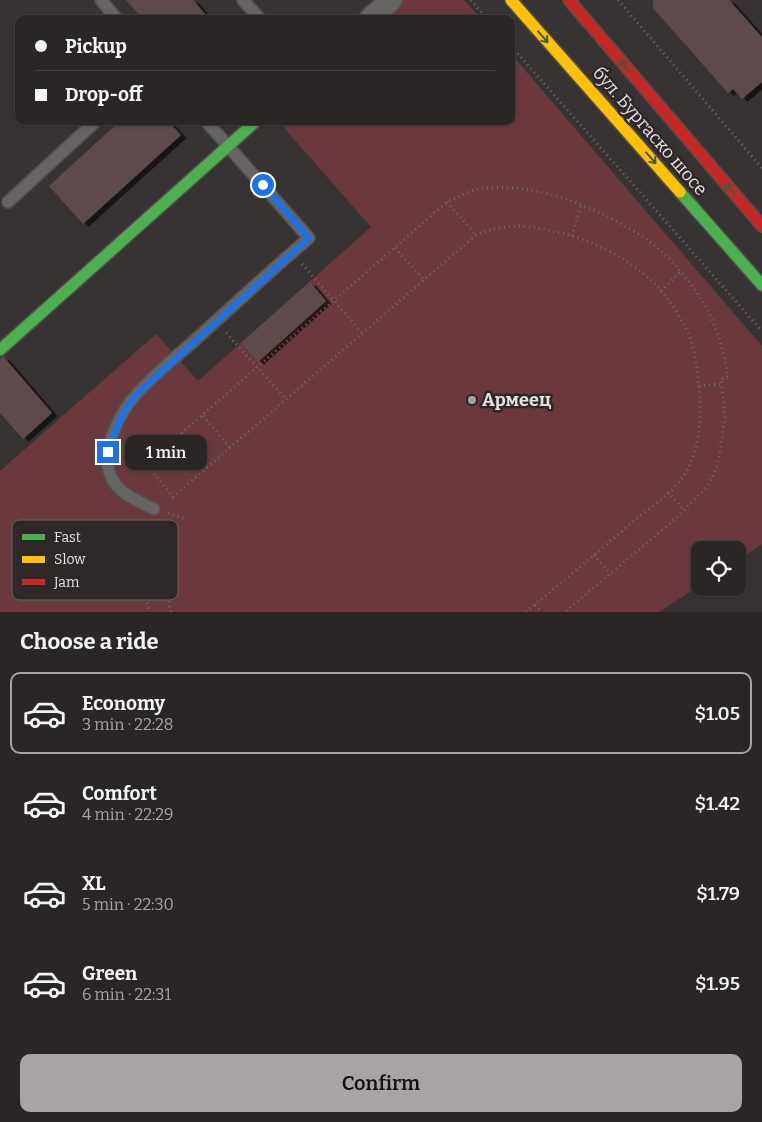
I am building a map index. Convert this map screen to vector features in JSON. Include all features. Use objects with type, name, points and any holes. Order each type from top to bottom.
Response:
[{"type":"main road","name":"бул. Бургаско шосе","points":[[511,0],[762,285]]},
{"type":"main road","name":"бул. Бургаско шосе","points":[[569,0],[762,226]]},
{"type":"main road","points":[[0,350],[252,125]]},
{"type":"street","points":[[374,15],[391,0]]},
{"type":"lane","points":[[100,0],[113,15]]},
{"type":"lane","points":[[243,0],[256,15]]},
{"type":"lane","points":[[8,202],[92,125]]},
{"type":"lane","points":[[154,509],[123,493],[110,476],[108,452],[114,432],[126,407],[137,394],[216,321],[309,238],[210,125]]},
{"type":"path","points":[[471,0],[484,15]]},
{"type":"path","points":[[618,0],[762,168]]},
{"type":"path","points":[[515,51],[762,331]]},
{"type":"path","points":[[526,612],[668,492],[688,470],[698,441],[701,404],[697,364],[685,326],[661,290],[625,261],[585,240],[539,228],[516,225],[495,227],[476,235],[173,497],[146,464],[447,202],[475,190],[497,188],[525,189],[581,205],[615,220],[650,243],[681,271],[704,303],[715,328],[728,377],[721,379],[725,417],[719,458],[714,474],[706,488],[684,510],[565,612]]},
{"type":"path","points":[[447,202],[476,235]]},
{"type":"path","points":[[572,236],[581,205]]},
{"type":"path","points":[[395,248],[424,280]]},
{"type":"path","points":[[292,252],[362,333]]},
{"type":"path","points":[[661,290],[681,271]]},
{"type":"path","points":[[216,321],[286,399]]},
{"type":"path","points":[[699,386],[722,384]]},
{"type":"path","points":[[202,416],[230,448]]},
{"type":"path","points":[[668,492],[684,510]]},
{"type":"path","points":[[594,555],[611,574]]},
{"type":"path","points":[[535,605],[542,612]]},
{"type":"shaded area","points":[[400,0],[464,0],[477,15],[384,15]]},
{"type":"shaded area","name":"Армеец","points":[[515,59],[762,346],[762,544],[746,555],[746,541],[691,541],[691,591],[659,612],[0,612],[0,471],[156,334],[198,381],[371,227],[282,125],[515,125]]},
{"type":"building","points":[[126,0],[193,0],[206,15],[139,15]]},
{"type":"building","points":[[653,0],[729,0],[762,37],[762,82],[742,99],[733,89],[728,93],[653,8]]},
{"type":"building","points":[[116,125],[172,125],[181,135],[83,224],[49,186]]},
{"type":"building","points":[[310,282],[326,301],[258,362],[241,343]]},
{"type":"building","points":[[3,356],[52,413],[23,439],[0,413],[0,359]]},
{"type":"traffic: fast","points":[[0,350],[252,125]]},
{"type":"traffic: fast","points":[[680,192],[762,285]]},
{"type":"traffic: slow","points":[[511,0],[680,192]]},
{"type":"traffic: jam","points":[[569,0],[762,226]]},
{"type":"place","name":"Армеец","points":[[472,400]]},
{"type":"route","points":[[108,452],[119,420],[126,407],[137,394],[309,238],[263,185]]}]
